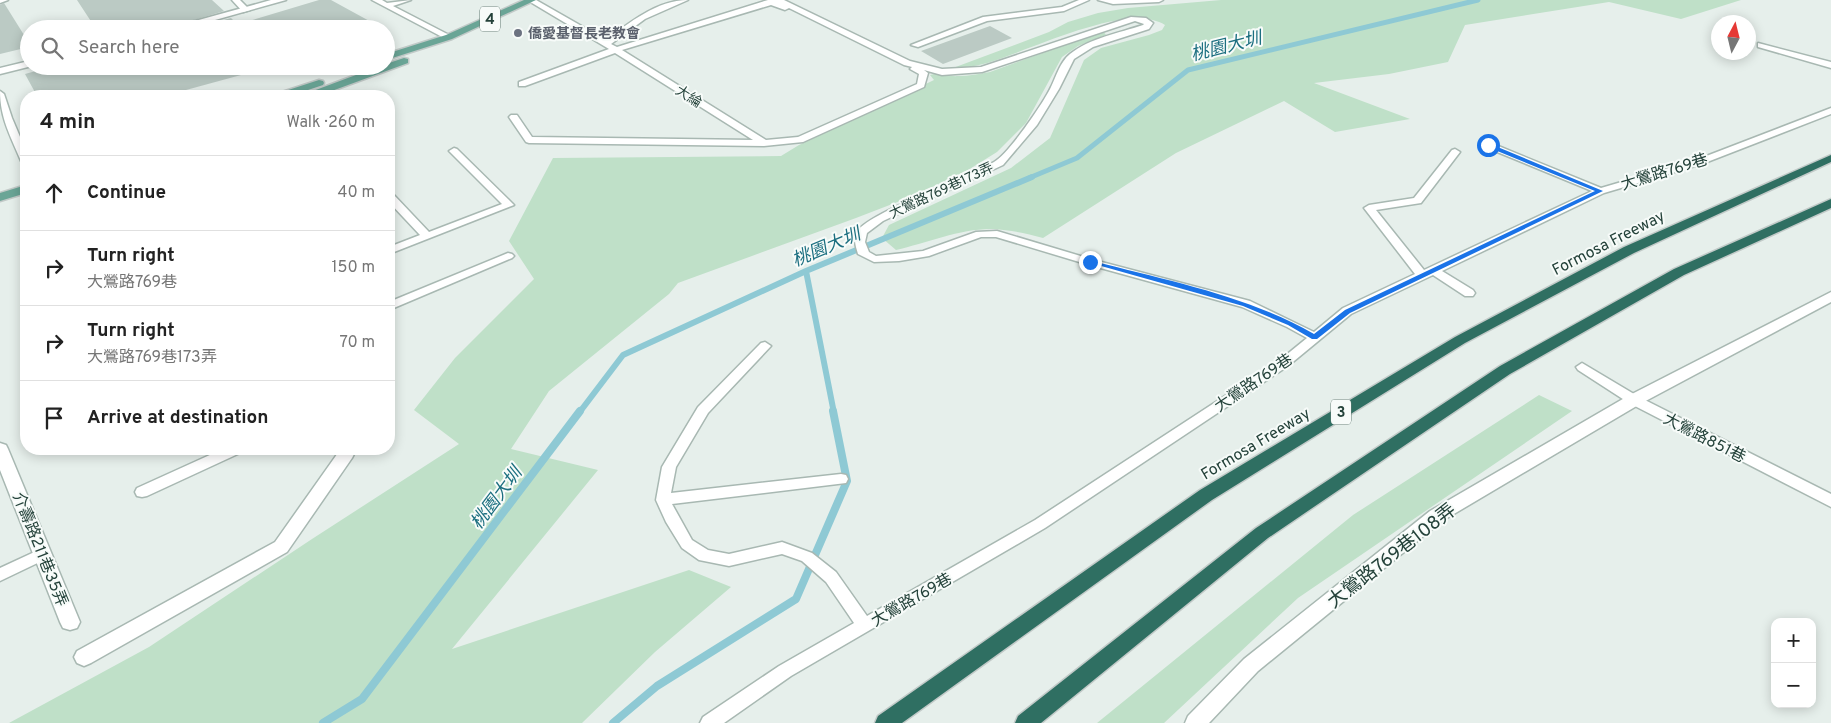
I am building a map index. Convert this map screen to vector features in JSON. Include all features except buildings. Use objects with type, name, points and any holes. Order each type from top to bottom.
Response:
[{"type":"highway","name":"Formosa Freeway","points":[[885,723],[1206,495],[1460,340],[1629,250],[1831,158]]},
{"type":"highway","points":[[1025,723],[1262,533],[1505,370],[1678,272],[1831,204]]},
{"type":"main road","name":"4","points":[[395,54],[449,37],[531,0]]},
{"type":"main road","name":"4","points":[[395,64],[431,50],[449,37]]},
{"type":"main road","points":[[297,90],[338,75]]},
{"type":"main road","name":"4","points":[[325,90],[365,75]]},
{"type":"main road","points":[[0,187],[20,180]]},
{"type":"main road","points":[[0,197],[20,191]]},
{"type":"street","points":[[207,20],[281,0]]},
{"type":"street","points":[[0,71],[20,66]]},
{"type":"street","name":"大鶯路769巷108弄","points":[[1195,723],[1251,665],[1436,516],[1634,400],[1831,296]]},
{"type":"street","name":"介壽路211巷35弄","points":[[0,449],[70,622]]},
{"type":"street","points":[[84,657],[281,547],[341,455]]},
{"type":"lane","points":[[0,1],[4,0]]},
{"type":"lane","points":[[236,0],[246,10]]},
{"type":"lane","points":[[376,0],[449,37]]},
{"type":"lane","points":[[387,5],[407,0]]},
{"type":"lane","name":"大綸","points":[[531,0],[606,44],[764,143]]},
{"type":"lane","points":[[606,44],[642,16],[684,0]]},
{"type":"lane","name":"大鶯路769巷173弄","points":[[778,0],[907,63],[942,72],[982,69],[1134,19],[1149,23],[1146,27],[1090,46],[1071,57],[1055,89],[1032,125],[1000,163],[879,219],[862,232],[860,242],[864,254],[874,258],[916,255],[980,234],[998,234],[1090,262],[1246,304],[1291,324],[1314,337]]},
{"type":"lane","points":[[915,45],[986,19],[1064,9],[1085,0]]},
{"type":"lane","points":[[1102,0],[1113,2],[1159,0]]},
{"type":"lane","points":[[514,117],[529,140],[764,143],[800,140],[921,85],[924,74],[771,2],[615,50],[522,84]]},
{"type":"lane","points":[[1761,45],[1831,65]]},
{"type":"lane","points":[[0,94],[7,118],[20,147]]},
{"type":"lane","name":"大鶯路769巷","points":[[709,723],[785,671],[1040,524],[1284,363],[1347,311],[1600,191],[1699,162],[1831,111]]},
{"type":"lane","points":[[1488,145],[1600,191]]},
{"type":"lane","points":[[395,249],[509,205],[454,151]]},
{"type":"lane","points":[[1422,275],[1369,208],[1417,201],[1455,152]]},
{"type":"lane","points":[[395,202],[427,236]]},
{"type":"lane","points":[[395,303],[508,256]]},
{"type":"lane","points":[[1433,270],[1469,293]]},
{"type":"lane","points":[[765,346],[703,410],[669,467],[663,500],[671,518],[687,544],[704,556],[729,560],[782,548],[807,557],[831,576],[864,626]]},
{"type":"lane","name":"大鶯路851巷","points":[[1582,367],[1634,400],[1831,501]]},
{"type":"lane","points":[[142,492],[222,455]]},
{"type":"lane","points":[[663,500],[840,479]]},
{"type":"lane","points":[[0,575],[43,554]]},
{"type":"green space","points":[[1221,0],[1741,0],[1681,19],[1609,2],[1465,25],[1448,62],[1389,74],[1314,83],[1410,119],[1335,132],[1284,101],[1176,153],[1043,238],[1012,231],[981,229],[957,233],[896,250],[882,238],[889,225],[1011,168],[1050,138],[1084,60],[1101,48],[1149,35],[1162,30],[1165,25],[1147,19],[1125,19],[1100,24],[976,66],[953,68],[1049,32],[1068,22],[1098,13],[1128,8]]},
{"type":"green space","points":[[1103,31],[1106,35],[1078,46],[1062,57],[1026,123],[997,152],[968,170],[913,196],[678,283],[669,294],[549,391],[511,449],[598,470],[452,649],[689,570],[731,587],[655,652],[582,723],[9,723],[149,647],[459,444],[414,410],[455,358],[534,279],[509,241],[553,158],[781,156],[799,145],[934,80],[930,75],[962,76],[990,72]]},
{"type":"green space","points":[[1539,395],[1572,411],[1298,598],[1164,723],[1097,723],[1353,515]]},
{"type":"waterway","name":"桃園大圳","points":[[1029,178],[1077,158],[1188,70],[1478,0]]},
{"type":"waterway","name":"桃園大圳","points":[[806,271],[1032,177]]},
{"type":"waterway","name":"桃園大圳","points":[[579,413],[623,355],[806,271]]},
{"type":"waterway","points":[[806,271],[834,413]]},
{"type":"waterway","name":"桃園大圳","points":[[323,723],[362,699],[580,411]]},
{"type":"waterway","points":[[613,723],[657,686],[796,599],[847,481],[833,411]]},
{"type":"place","name":"僑愛基督長老教會","points":[[518,33]]},
{"type":"route","points":[[1090,262],[1246,304],[1291,324],[1314,337],[1347,311],[1600,191],[1488,145]]}]
